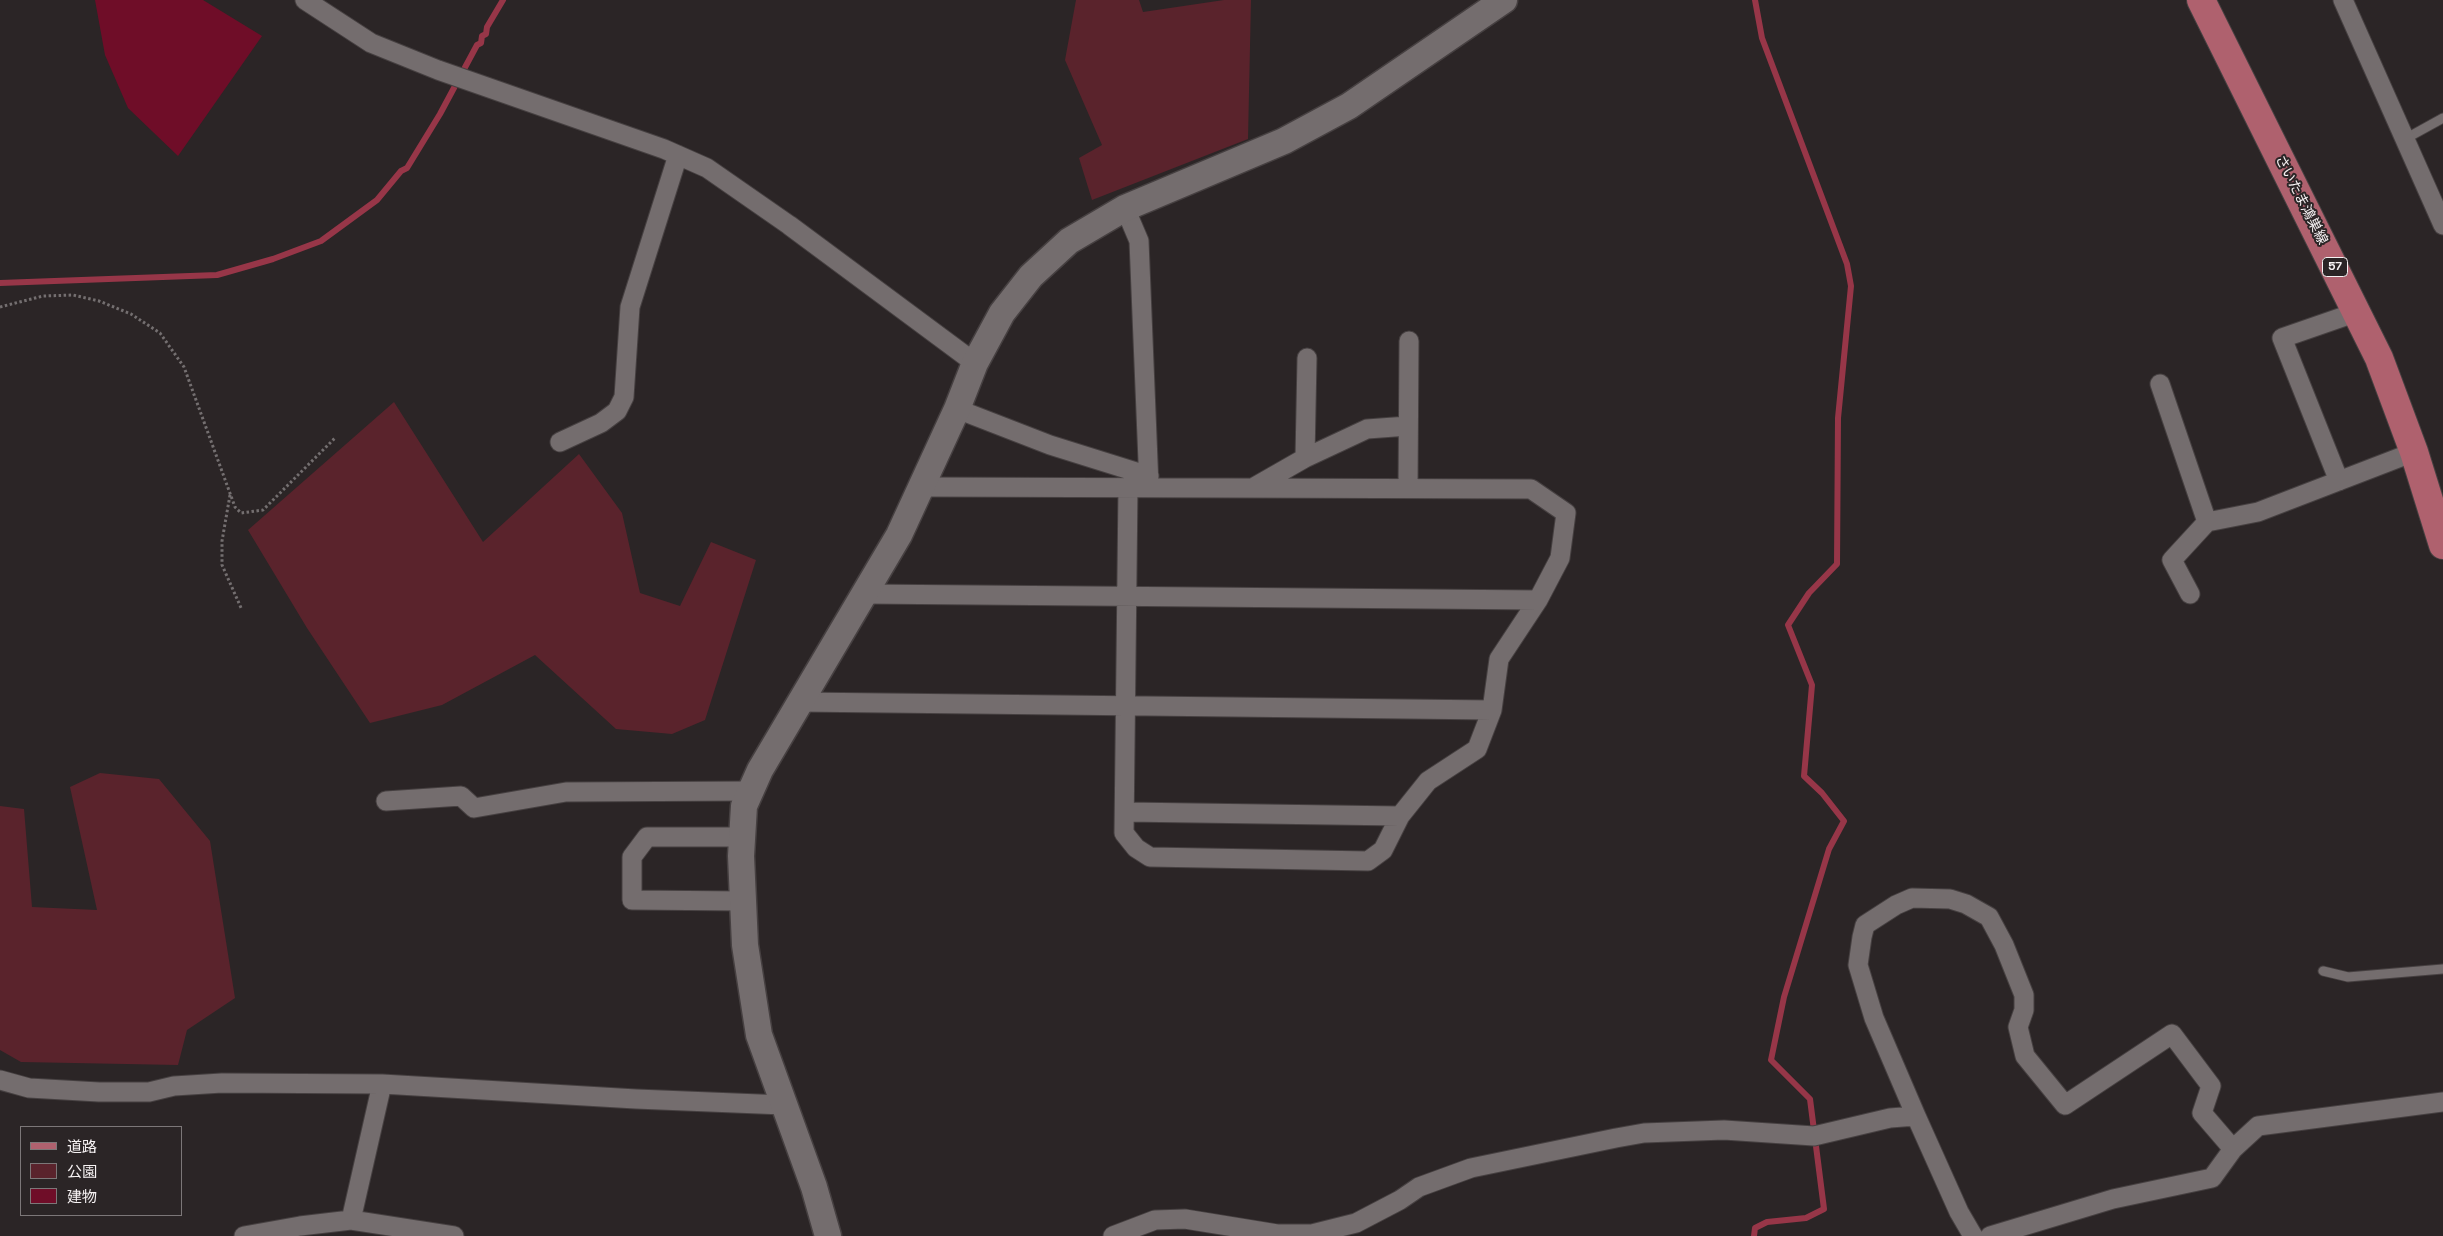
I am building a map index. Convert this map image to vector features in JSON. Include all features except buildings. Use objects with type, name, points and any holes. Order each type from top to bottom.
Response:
[{"type":"main road","name":"さいたま鴻巣線","points":[[2201,0],[2357,312],[2398,404],[2443,545]]},
{"type":"street","points":[[305,0],[371,43],[438,70],[678,155],[707,168],[789,224],[975,363]]},
{"type":"street","points":[[828,1236],[814,1187],[759,1036],[748,963],[742,837],[744,806],[760,770],[899,535],[957,409],[975,363],[1002,313],[1031,276],[1069,241],[1124,208],[1284,141],[1349,106],[1504,0]]},
{"type":"street","points":[[2343,0],[2443,225]]},
{"type":"street","points":[[560,442],[601,424],[617,411],[624,397],[630,307],[678,155]]},
{"type":"street","points":[[1124,208],[1139,241],[1149,481]]},
{"type":"street","points":[[2339,481],[2282,338],[2357,312]]},
{"type":"street","points":[[1408,488],[1409,341]]},
{"type":"street","points":[[1305,458],[1307,358]]},
{"type":"street","points":[[2160,384],[2207,522]]},
{"type":"street","points":[[957,409],[1050,446],[1149,481],[1254,487],[1531,489],[1566,513],[1560,558],[1538,600],[1500,659],[1492,710],[1476,749],[1428,781],[1400,816],[1383,850],[1368,861],[1150,857],[1136,848],[1124,832],[1126,812],[1125,706],[1128,487]]},
{"type":"street","points":[[1254,487],[1305,458],[1367,429],[1408,426]]},
{"type":"street","points":[[2190,594],[2172,560],[2207,522],[2258,512],[2414,452]]},
{"type":"street","points":[[922,487],[1128,487],[1149,481]]},
{"type":"street","points":[[864,594],[1126,598],[1538,600]]},
{"type":"street","points":[[799,702],[1492,710]]},
{"type":"street","points":[[386,801],[461,796],[474,808],[566,792],[751,791]]},
{"type":"street","points":[[1126,812],[1400,816]]},
{"type":"street","points":[[742,837],[647,837],[632,856],[632,900],[744,901]]},
{"type":"street","points":[[1973,1236],[1959,1212],[1874,1018],[1858,965],[1865,925],[1896,905],[1912,898],[1950,899],[1966,904],[1989,917],[2004,945],[2024,995],[2024,1010],[2018,1027],[2025,1056],[2065,1105],[2172,1034],[2211,1086],[2202,1113],[2233,1149]]},
{"type":"street","points":[[0,1080],[29,1088],[99,1092],[149,1092],[174,1086],[222,1083],[382,1084],[636,1099],[784,1105]]},
{"type":"street","points":[[351,1220],[382,1084]]},
{"type":"street","points":[[1990,1236],[2113,1199],[2212,1178],[2233,1149],[2258,1126],[2443,1102]]},
{"type":"street","points":[[1113,1236],[1155,1220],[1185,1219],[1278,1234],[1312,1234],[1356,1223],[1400,1200],[1420,1187],[1471,1168],[1616,1138],[1644,1133],[1724,1130],[1814,1136],[1890,1118],[1916,1116]]},
{"type":"street","points":[[1959,1212],[1959,1236]]},
{"type":"street","points":[[244,1236],[300,1226],[351,1220],[454,1236]]},
{"type":"lane","points":[[2405,139],[2443,118]]},
{"type":"lane","points":[[2323,971],[2348,978],[2443,969]]},
{"type":"path","points":[[0,307],[44,296],[73,295],[99,300],[132,314],[160,333],[184,367],[235,507],[241,513],[263,510],[335,438]]},
{"type":"path","points":[[230,493],[222,541],[222,565],[242,610]]},
{"type":"green space","points":[[1076,0],[1139,0],[1143,12],[1224,0],[1251,0],[1248,139],[1092,200],[1079,158],[1102,145],[1065,60]]},
{"type":"green space","points":[[394,402],[483,542],[579,454],[622,513],[640,593],[680,606],[711,542],[756,560],[705,720],[672,734],[616,729],[535,655],[442,705],[370,723],[307,628],[248,530]]},
{"type":"green space","points":[[100,773],[159,779],[210,841],[235,998],[187,1030],[178,1065],[21,1062],[0,1050],[0,806],[24,809],[32,907],[97,910],[70,787]]},
{"type":"waterway","points":[[0,283],[217,275],[273,259],[321,241],[377,200],[401,171],[407,168],[440,114],[477,45],[481,43],[482,36],[486,34],[487,27],[503,0]]},
{"type":"waterway","points":[[1754,1236],[1755,1228],[1767,1222],[1806,1218],[1824,1209],[1810,1099],[1771,1060],[1784,997],[1829,849],[1844,821],[1822,793],[1804,776],[1812,685],[1788,625],[1809,593],[1837,564],[1838,418],[1851,286],[1847,264],[1762,38],[1755,0]]}]
